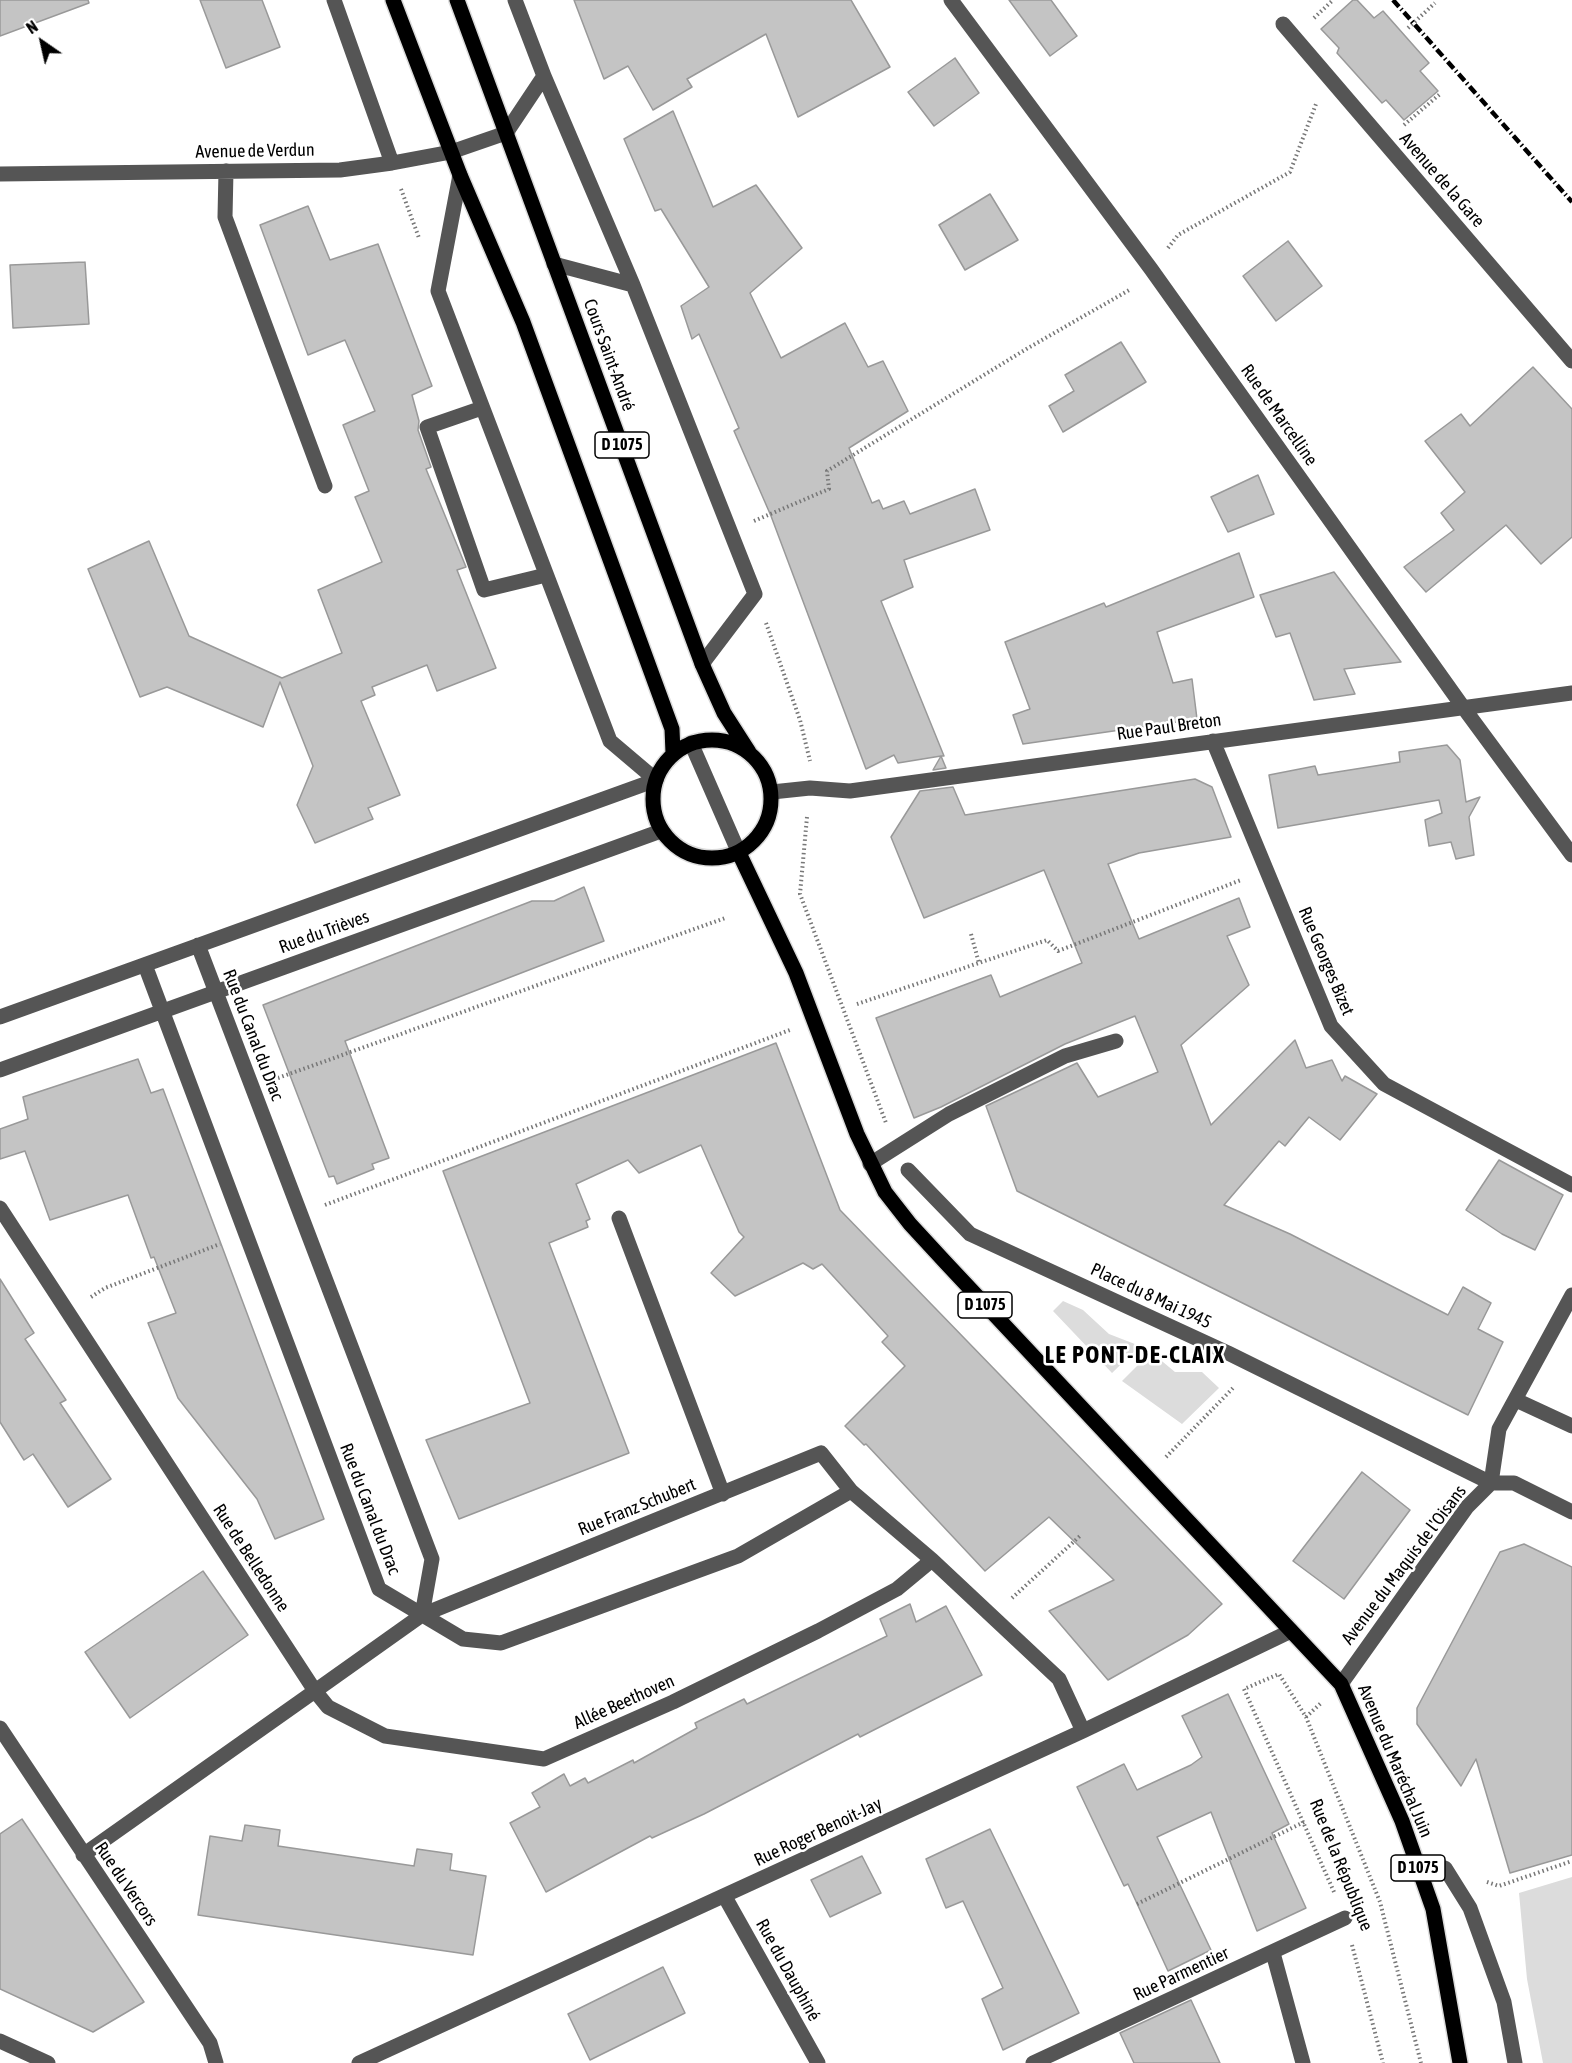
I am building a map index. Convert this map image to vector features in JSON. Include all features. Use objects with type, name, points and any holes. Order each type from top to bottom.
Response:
[{"type":"main road","name":"D 1075","points":[[393,0],[460,175],[527,334],[672,729],[674,753]]},
{"type":"main road","name":"Cours Saint-André","points":[[457,0],[702,664],[724,713],[749,752],[764,769],[772,792]]},
{"type":"main road","points":[[749,752],[731,742],[711,740],[691,743],[674,753],[663,765],[652,797],[654,815],[661,831],[676,847],[696,857],[718,858],[739,853],[754,842],[765,827],[771,810],[772,792]]},
{"type":"main road","name":"D 1075","points":[[739,853],[796,973],[870,1164],[885,1192],[910,1224],[1341,1684]]},
{"type":"main road","name":"Avenue du Maréchal Juin","points":[[1341,1684],[1402,1821],[1433,1909],[1460,2063]]},
{"type":"street","points":[[334,0],[392,163]]},
{"type":"street","points":[[515,0],[544,76],[633,285],[755,594],[702,664]]},
{"type":"street","name":"Rue de Marcelline","points":[[951,0],[1151,269],[1463,707],[1572,855]]},
{"type":"street","name":"Avenue de la Gare","points":[[1283,24],[1572,361]]},
{"type":"street","points":[[506,133],[544,76]]},
{"type":"street","name":"Avenue de Verdun","points":[[0,174],[340,170],[451,152],[506,133]]},
{"type":"street","points":[[226,171],[225,217],[325,486]]},
{"type":"street","points":[[460,175],[438,291],[610,741],[656,780]]},
{"type":"street","points":[[554,264],[633,285]]},
{"type":"street","points":[[482,408],[427,427],[484,590],[546,575]]},
{"type":"street","name":"Rue Paul Breton","points":[[772,792],[796,792],[810,788],[850,791],[1572,693]]},
{"type":"street","name":"Rue Georges Bizet","points":[[1213,741],[1331,1026],[1384,1084],[1572,1185]]},
{"type":"street","points":[[691,743],[739,853]]},
{"type":"street","name":"Rue du Trièves","points":[[0,1017],[656,780]]},
{"type":"street","name":"Rue du Trièves","points":[[0,1070],[661,831]]},
{"type":"street","name":"Rue du Canal du Drac","points":[[145,965],[378,1589],[422,1615],[432,1559],[198,945]]},
{"type":"street","points":[[870,1164],[949,1114],[1065,1056],[1116,1041]]},
{"type":"street","name":"Place du 8 Mai 1945","points":[[908,1170],[970,1234],[1255,1366],[1491,1483]]},
{"type":"street","name":"Rue de Belledonne","points":[[0,1208],[315,1691]]},
{"type":"street","points":[[619,1218],[723,1494]]},
{"type":"street","points":[[1491,1483],[1499,1429],[1572,1295]]},
{"type":"street","points":[[1516,1400],[1572,1426]]},
{"type":"street","name":"Rue Franz Schubert","points":[[315,1691],[422,1615],[821,1453],[851,1491],[932,1560],[1059,1679],[1083,1731]]},
{"type":"street","name":"Avenue du Maquis de l'Oisans","points":[[1341,1684],[1467,1506],[1491,1483],[1514,1482],[1572,1512]]},
{"type":"street","points":[[422,1615],[462,1639],[501,1643],[738,1556],[806,1520],[851,1491]]},
{"type":"street","name":"Allée Beethoven","points":[[315,1691],[328,1707],[385,1736],[544,1759],[673,1702],[818,1631],[897,1589],[932,1560]]},
{"type":"street","name":"Rue Roger Benoit-Jay","points":[[359,2063],[725,1897],[1083,1731],[1291,1631]]},
{"type":"street","points":[[83,1855],[315,1691]]},
{"type":"street","name":"Rue du Vercors","points":[[0,1728],[210,2043],[216,2063]]},
{"type":"street","points":[[1416,1862],[1445,1868],[1470,1908],[1504,2002],[1515,2063]]},
{"type":"street","name":"Rue du Dauphiné","points":[[725,1897],[818,2063]]},
{"type":"street","name":"Rue Parmentier","points":[[1033,2063],[1345,1918]]},
{"type":"street","points":[[1273,1953],[1303,2063]]},
{"type":"street","points":[[0,2041],[48,2063]]},
{"type":"path","points":[[1408,28],[1435,3]]},
{"type":"path","points":[[749,523],[829,489],[827,471],[1028,348],[1141,284],[1178,235],[1290,172],[1327,75]]},
{"type":"path","points":[[1384,142],[1440,94]]},
{"type":"path","points":[[392,163],[420,241]]},
{"type":"path","points":[[755,594],[800,720],[810,760],[810,788],[800,894],[897,1148]]},
{"type":"path","points":[[857,1004],[1047,940],[1058,951],[1266,870]]},
{"type":"path","points":[[252,1087],[725,918]]},
{"type":"path","points":[[970,934],[979,963]]},
{"type":"path","points":[[301,1215],[795,1028]]},
{"type":"path","points":[[67,1311],[105,1288],[247,1234]]},
{"type":"path","points":[[1161,1461],[1255,1366]]},
{"type":"path","points":[[992,1617],[1080,1536]]},
{"type":"path","name":"Rue de la République","points":[[1383,2063],[1345,1918],[1244,1689],[1279,1674],[1306,1717],[1380,1902],[1420,2063]]},
{"type":"path","points":[[1137,1904],[1304,1822]]},
{"type":"path","points":[[1445,1868],[1499,1886],[1572,1862]]},
{"type":"shaded area","points":[[1063,1301],[1083,1310],[1109,1334],[1140,1346],[1112,1373],[1053,1311]]},
{"type":"shaded area","points":[[1151,1352],[1175,1372],[1202,1372],[1219,1388],[1182,1424],[1122,1381]]},
{"type":"shaded area","points":[[1572,1877],[1572,2063],[1543,2063],[1527,1979],[1519,1893]]},
{"type":"building","points":[[0,0],[88,0],[89,3],[0,36]]},
{"type":"building","points":[[200,0],[262,0],[280,47],[226,68]]},
{"type":"building","points":[[574,0],[851,0],[890,67],[798,117],[766,34],[687,79],[692,87],[653,110],[628,66],[604,79]]},
{"type":"building","points":[[1009,0],[1051,0],[1077,36],[1050,56]]},
{"type":"building","points":[[1353,0],[1357,0],[1374,18],[1383,11],[1429,63],[1420,71],[1438,91],[1404,120],[1386,100],[1382,103],[1337,53],[1339,48],[1321,29]]},
{"type":"building","points":[[955,58],[979,93],[934,126],[908,92]]},
{"type":"building","points":[[673,111],[713,207],[756,185],[802,248],[750,293],[781,358],[845,323],[868,367],[883,361],[908,411],[849,448],[872,503],[879,500],[883,509],[904,501],[910,514],[975,489],[990,530],[904,560],[913,587],[881,601],[944,756],[898,763],[894,755],[866,769],[771,516],[734,431],[739,428],[699,334],[692,339],[681,306],[709,287],[661,209],[655,211],[624,139]]},
{"type":"building","points":[[990,194],[1018,240],[965,270],[939,225]]},
{"type":"building","points":[[308,206],[330,260],[378,244],[432,386],[412,395],[419,421],[418,430],[431,467],[426,469],[466,567],[457,570],[496,668],[437,691],[427,665],[372,687],[375,695],[361,701],[400,795],[368,808],[373,819],[315,843],[297,805],[313,766],[280,682],[263,727],[167,687],[140,697],[88,569],[149,541],[189,636],[282,678],[342,653],[318,590],[382,562],[355,497],[369,491],[343,425],[375,411],[345,340],[308,355],[260,225]]},
{"type":"building","points":[[1288,241],[1322,286],[1276,321],[1243,276]]},
{"type":"building","points":[[85,262],[89,324],[13,328],[10,265]]},
{"type":"building","points":[[1121,342],[1146,382],[1063,432],[1049,406],[1074,391],[1065,375]]},
{"type":"building","points":[[1533,367],[1572,409],[1572,537],[1541,564],[1506,525],[1426,592],[1404,567],[1454,530],[1441,513],[1465,492],[1425,441],[1461,414],[1470,426]]},
{"type":"building","points":[[1258,475],[1274,514],[1228,532],[1211,497]]},
{"type":"building","points":[[1239,553],[1254,597],[1157,632],[1173,683],[1192,679],[1197,719],[1023,744],[1013,715],[1030,709],[1005,642],[1104,603],[1106,607]]},
{"type":"building","points":[[1334,572],[1401,662],[1344,669],[1355,694],[1314,700],[1290,633],[1276,637],[1260,595]]},
{"type":"building","points":[[1447,745],[1460,760],[1466,802],[1480,797],[1469,817],[1474,855],[1456,859],[1451,842],[1429,846],[1425,820],[1442,813],[1439,800],[1278,828],[1269,775],[1315,766],[1318,775],[1400,762],[1399,752]]},
{"type":"building","points":[[941,756],[946,768],[933,770]]},
{"type":"building","points":[[1195,779],[1212,787],[1231,837],[1139,853],[1108,864],[1139,939],[1239,898],[1250,927],[1227,936],[1249,985],[1181,1045],[1211,1125],[1295,1040],[1306,1068],[1332,1060],[1342,1081],[1345,1076],[1377,1094],[1340,1140],[1309,1117],[1285,1146],[1279,1141],[1224,1205],[1290,1234],[1448,1315],[1463,1287],[1491,1303],[1478,1329],[1503,1342],[1468,1415],[1017,1191],[986,1106],[1077,1063],[1098,1097],[1158,1072],[1135,1016],[1065,1044],[941,1107],[914,1118],[876,1018],[991,975],[1000,997],[1082,963],[1044,870],[924,918],[891,837],[920,791],[953,787],[965,815]]},
{"type":"building","points":[[584,887],[604,941],[345,1041],[389,1158],[372,1164],[374,1169],[337,1184],[334,1176],[329,1177],[263,1005],[532,901],[554,901]]},
{"type":"building","points":[[776,1043],[840,1210],[1222,1604],[1188,1635],[1108,1680],[1049,1611],[1114,1580],[1049,1517],[985,1571],[866,1444],[864,1445],[845,1426],[905,1366],[882,1342],[888,1336],[822,1264],[813,1269],[803,1263],[735,1296],[711,1273],[744,1237],[739,1232],[701,1145],[639,1173],[628,1160],[576,1184],[590,1219],[586,1221],[588,1227],[549,1243],[629,1453],[459,1519],[426,1440],[530,1403],[443,1171]]},
{"type":"building","points":[[138,1059],[151,1093],[163,1089],[324,1519],[275,1539],[257,1499],[178,1398],[148,1323],[176,1313],[154,1257],[151,1258],[128,1195],[50,1220],[25,1151],[0,1159],[0,1129],[28,1119],[23,1097]]},
{"type":"building","points":[[1499,1160],[1563,1195],[1535,1250],[1502,1234],[1466,1210]]},
{"type":"building","points":[[0,1279],[34,1333],[25,1339],[66,1400],[60,1403],[111,1479],[68,1507],[33,1454],[24,1460],[0,1422]]},
{"type":"building","points":[[1362,1472],[1410,1510],[1344,1599],[1293,1561]]},
{"type":"building","points":[[1524,1544],[1572,1567],[1572,1855],[1510,1873],[1476,1759],[1461,1786],[1417,1724],[1417,1708],[1500,1552]]},
{"type":"building","points":[[203,1571],[248,1635],[130,1718],[85,1652]]},
{"type":"building","points":[[910,1604],[916,1622],[946,1606],[982,1675],[860,1737],[858,1734],[704,1814],[652,1838],[650,1836],[546,1892],[510,1823],[540,1807],[532,1793],[564,1774],[570,1786],[585,1778],[588,1783],[633,1760],[634,1763],[697,1728],[695,1723],[744,1699],[747,1704],[887,1636],[880,1619]]},
{"type":"building","points":[[1228,1694],[1289,1824],[1272,1833],[1306,1908],[1257,1931],[1211,1812],[1157,1837],[1211,1950],[1168,1971],[1128,1884],[1124,1886],[1077,1787],[1124,1764],[1137,1790],[1191,1765],[1202,1757],[1182,1716]]},
{"type":"building","points":[[22,1819],[144,2002],[93,2032],[0,1989],[0,1834]]},
{"type":"building","points":[[245,1825],[280,1830],[278,1846],[414,1866],[417,1849],[452,1854],[450,1870],[486,1876],[473,1955],[198,1915],[210,1836],[242,1841]]},
{"type":"building","points":[[990,1829],[1079,2013],[1003,2050],[982,1999],[1003,1988],[963,1901],[946,1908],[926,1859]]},
{"type":"building","points":[[862,1856],[881,1893],[830,1917],[811,1880]]},
{"type":"building","points":[[663,1967],[685,2013],[590,2060],[568,2014]]},
{"type":"building","points":[[1191,2000],[1220,2063],[1134,2063],[1120,2033]]},
{"type":"railway","points":[[1393,0],[1572,202]]},
{"type":"district","name":"LE PONT-DE-CLAIX","points":[[1135,1355]]}]
